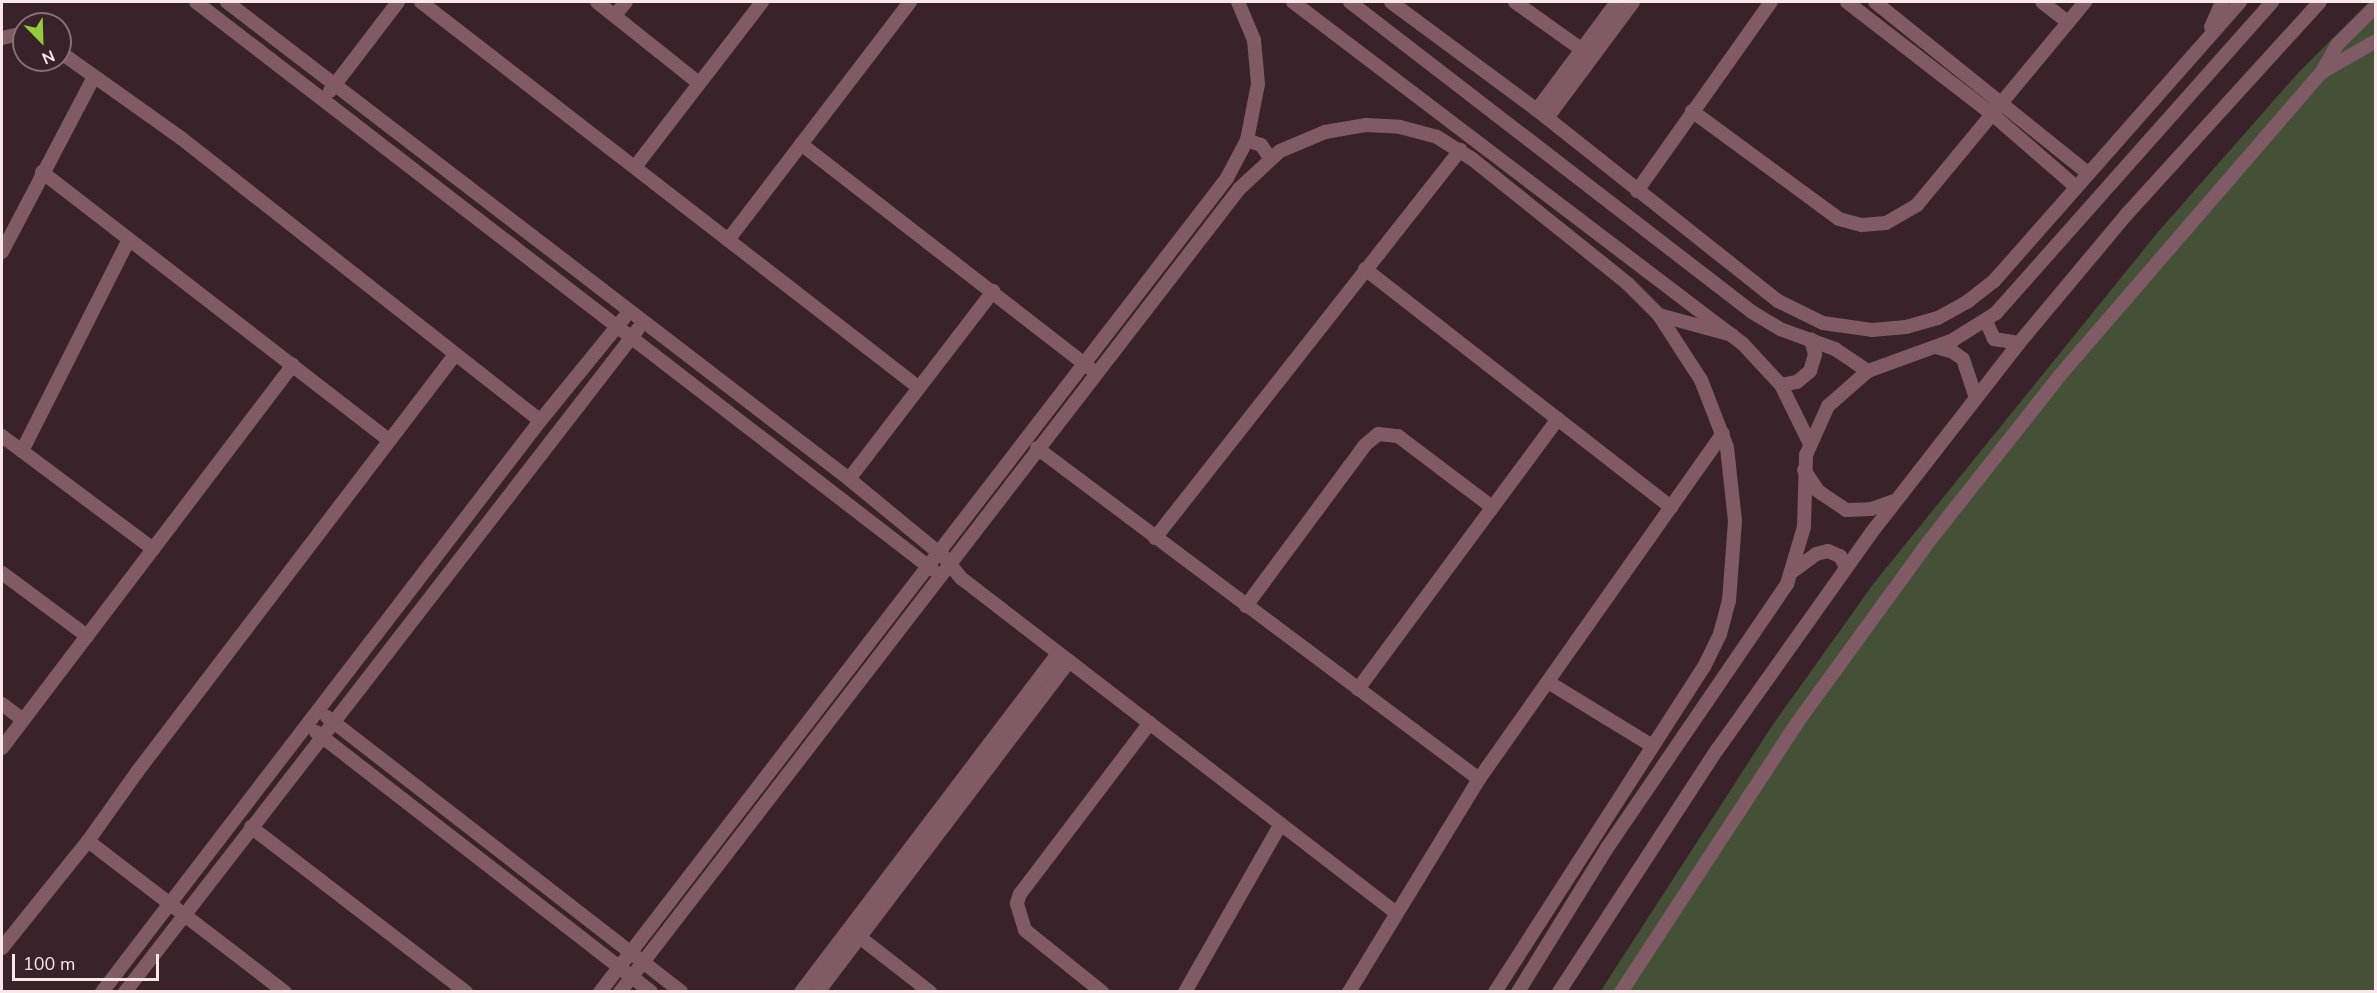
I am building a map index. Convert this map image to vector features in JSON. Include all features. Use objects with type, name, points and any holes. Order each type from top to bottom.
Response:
[{"type":"street","points":[[196,2],[633,336],[927,566],[941,574],[961,578]]},
{"type":"street","points":[[227,2],[849,479],[938,551],[950,562],[961,578],[1395,912]]},
{"type":"street","points":[[324,100],[398,2]]},
{"type":"street","points":[[421,2],[918,387]]},
{"type":"street","points":[[597,2],[699,82]]},
{"type":"street","points":[[615,15],[626,2]]},
{"type":"street","points":[[635,168],[762,2]]},
{"type":"street","points":[[728,240],[910,2]]},
{"type":"street","points":[[620,992],[1037,448],[1090,368],[1218,192],[1247,140],[1256,106],[1258,70],[1250,26],[1238,2]]},
{"type":"street","points":[[1293,2],[1732,335],[1763,363],[1781,385],[1809,442]]},
{"type":"street","points":[[1350,2],[1752,312],[1780,328],[1835,349],[1868,371]]},
{"type":"street","points":[[1391,2],[1542,114],[1637,191],[1792,310],[1839,327],[1872,330],[1922,323],[1968,302],[1994,281],[2240,2]]},
{"type":"street","points":[[1515,2],[1581,49]]},
{"type":"street","points":[[1542,114],[1581,49],[1617,2]]},
{"type":"street","points":[[1542,114],[1633,2]]},
{"type":"street","points":[[1637,191],[1771,2]]},
{"type":"street","points":[[1847,2],[1992,114],[2076,187]]},
{"type":"street","points":[[1875,2],[2003,101],[2088,173]]},
{"type":"street","points":[[2042,2],[2068,22]]},
{"type":"street","points":[[1692,111],[1839,219],[1862,225],[1886,223],[1908,213],[2085,2]]},
{"type":"street","points":[[2207,37],[2222,2]]},
{"type":"street","points":[[1518,992],[1607,848],[1779,597],[1793,571],[1804,526],[1804,470],[1809,442],[1832,401],[1868,371],[1936,347],[1986,321],[2272,2]]},
{"type":"street","points":[[1559,992],[1717,750],[1846,567],[1898,499],[2019,343],[2134,206],[2320,2]]},
{"type":"street","points":[[1621,992],[1797,723],[1930,540],[2187,224],[2322,72],[2330,55],[2351,30],[2376,6]]},
{"type":"street","points":[[2322,72],[2370,44],[2351,30]]},
{"type":"street","points":[[72,61],[181,138],[454,356],[540,421]]},
{"type":"street","points":[[2,252],[42,172],[94,77]]},
{"type":"street","points":[[600,992],[938,551],[1239,189],[1270,158],[1317,134],[1366,125],[1422,131],[1460,150],[1628,284],[1659,315],[1701,380],[1723,434],[1736,521],[1729,602],[1720,634],[1704,667],[1651,745],[1495,992]]},
{"type":"street","points":[[1247,140],[1261,146],[1270,158]]},
{"type":"street","points":[[801,144],[1090,368]]},
{"type":"street","points":[[1155,538],[1460,150]]},
{"type":"street","points":[[42,172],[388,439]]},
{"type":"street","points":[[22,451],[129,239]]},
{"type":"street","points":[[1365,269],[1671,507]]},
{"type":"street","points":[[849,479],[993,291]]},
{"type":"street","points":[[102,992],[540,421],[629,312]]},
{"type":"street","points":[[1659,315],[1732,335]]},
{"type":"street","points":[[1986,321],[1994,339],[2019,343]]},
{"type":"street","points":[[125,992],[643,322]]},
{"type":"street","points":[[1781,385],[1797,382],[1810,371],[1815,355],[1811,339]]},
{"type":"street","points":[[1936,347],[1953,352],[1963,359],[1976,398]]},
{"type":"street","points":[[2,948],[88,841],[388,439],[454,356]]},
{"type":"street","points":[[2,748],[293,365]]},
{"type":"street","points":[[1358,689],[1558,419]]},
{"type":"street","points":[[1246,606],[1368,441],[1378,434],[1398,436],[1492,507]]},
{"type":"street","points":[[1349,992],[1395,912],[1479,779],[1723,434]]},
{"type":"street","points":[[2,436],[153,549]]},
{"type":"street","points":[[1037,448],[1479,779]]},
{"type":"street","points":[[1804,470],[1818,491],[1846,510],[1871,509],[1898,499]]},
{"type":"street","points":[[1793,571],[1815,554],[1828,551],[1840,556],[1846,567]]},
{"type":"street","points":[[2,573],[87,636]]},
{"type":"street","points":[[801,992],[853,933],[1064,657]]},
{"type":"street","points":[[1548,682],[1651,745]]},
{"type":"street","points":[[2,704],[23,720]]},
{"type":"street","points":[[318,711],[681,992]]},
{"type":"street","points":[[1102,992],[1025,930],[1017,903],[1020,894],[1150,723]]},
{"type":"street","points":[[307,726],[651,992]]},
{"type":"street","points":[[1185,992],[1281,824]]},
{"type":"street","points":[[251,827],[466,992]]},
{"type":"street","points":[[88,841],[171,902],[285,992]]},
{"type":"street","points":[[818,992],[853,933]]},
{"type":"street","points":[[853,933],[930,992]]},
{"type":"green space","points":[[2369,2],[2375,2],[2375,991],[1600,992],[1772,726],[1874,583],[2158,232],[2298,73]]}]
